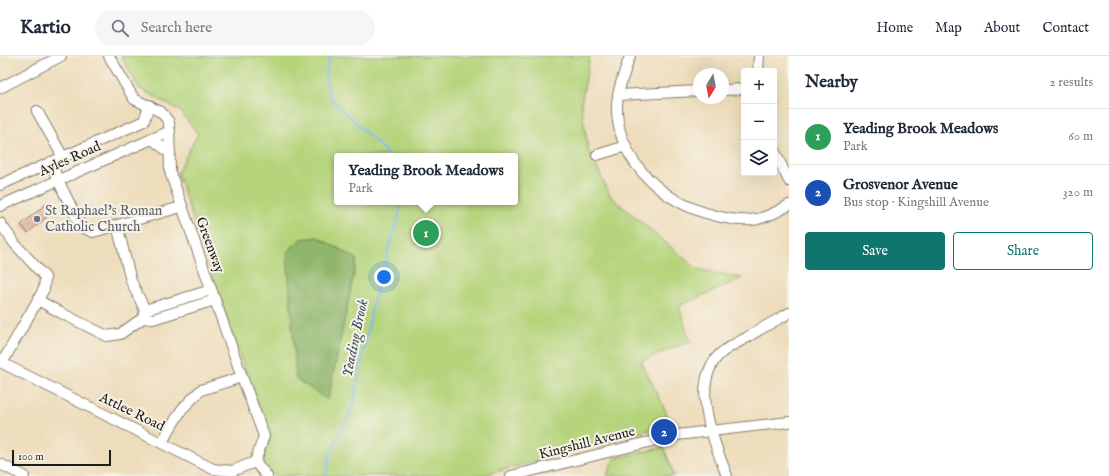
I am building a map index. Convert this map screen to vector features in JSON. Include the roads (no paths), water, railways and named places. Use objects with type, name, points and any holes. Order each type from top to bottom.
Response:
[{"type":"street","points":[[0,88],[62,56]]},
{"type":"street","points":[[109,56],[134,99],[161,112]]},
{"type":"street","points":[[630,56],[618,95],[618,119],[626,146],[634,161],[651,182],[674,200],[696,210],[727,218],[752,219],[767,216],[789,205]]},
{"type":"street","points":[[758,56],[758,68]]},
{"type":"street","points":[[729,90],[741,89]]},
{"type":"street","points":[[618,95],[693,91]]},
{"type":"street","points":[[144,121],[148,105]]},
{"type":"street","points":[[37,111],[63,157]]},
{"type":"street","name":"Ayles Road","points":[[0,184],[144,121],[161,112]]},
{"type":"street","name":"Greenway","points":[[161,112],[169,122],[170,172],[264,436],[255,462]]},
{"type":"street","name":"Ayles Road","points":[[0,206],[151,138],[170,131]]},
{"type":"street","points":[[151,138],[170,153]]},
{"type":"street","points":[[597,155],[626,146]]},
{"type":"street","points":[[777,156],[789,181]]},
{"type":"street","points":[[51,162],[81,227],[93,232],[182,207]]},
{"type":"street","points":[[0,223],[15,244],[45,277],[44,289],[1,362]]},
{"type":"street","points":[[117,225],[131,281],[144,314],[153,319],[215,300]]},
{"type":"street","points":[[38,300],[107,336],[120,334],[144,314],[211,290]]},
{"type":"street","points":[[727,476],[710,430],[705,397],[705,385],[709,369],[715,360],[726,349],[789,313]]},
{"type":"street","name":"Attlee Road","points":[[1,362],[213,469],[232,471],[255,462]]},
{"type":"street","points":[[162,442],[182,409],[201,390],[242,377]]},
{"type":"street","name":"Kingshill Avenue","points":[[511,476],[677,435],[789,422]]},
{"type":"street","points":[[255,462],[267,476]]},
{"type":"street","points":[[0,464],[24,476]]},
{"type":"waterway","name":"Yeading Brook","points":[[331,56],[325,75],[330,98],[386,153]]},
{"type":"waterway","name":"Yeading Brook","points":[[326,476],[330,454],[352,409],[372,308],[401,205]]},
{"type":"place","name":"St Raphael's Roman Catholic Church","points":[[37,219]]},
{"type":"place","name":"Yeading Brook Meadows","points":[[426,233]]},
{"type":"place","name":"Grosvenor Avenue","points":[[664,432]]}]
